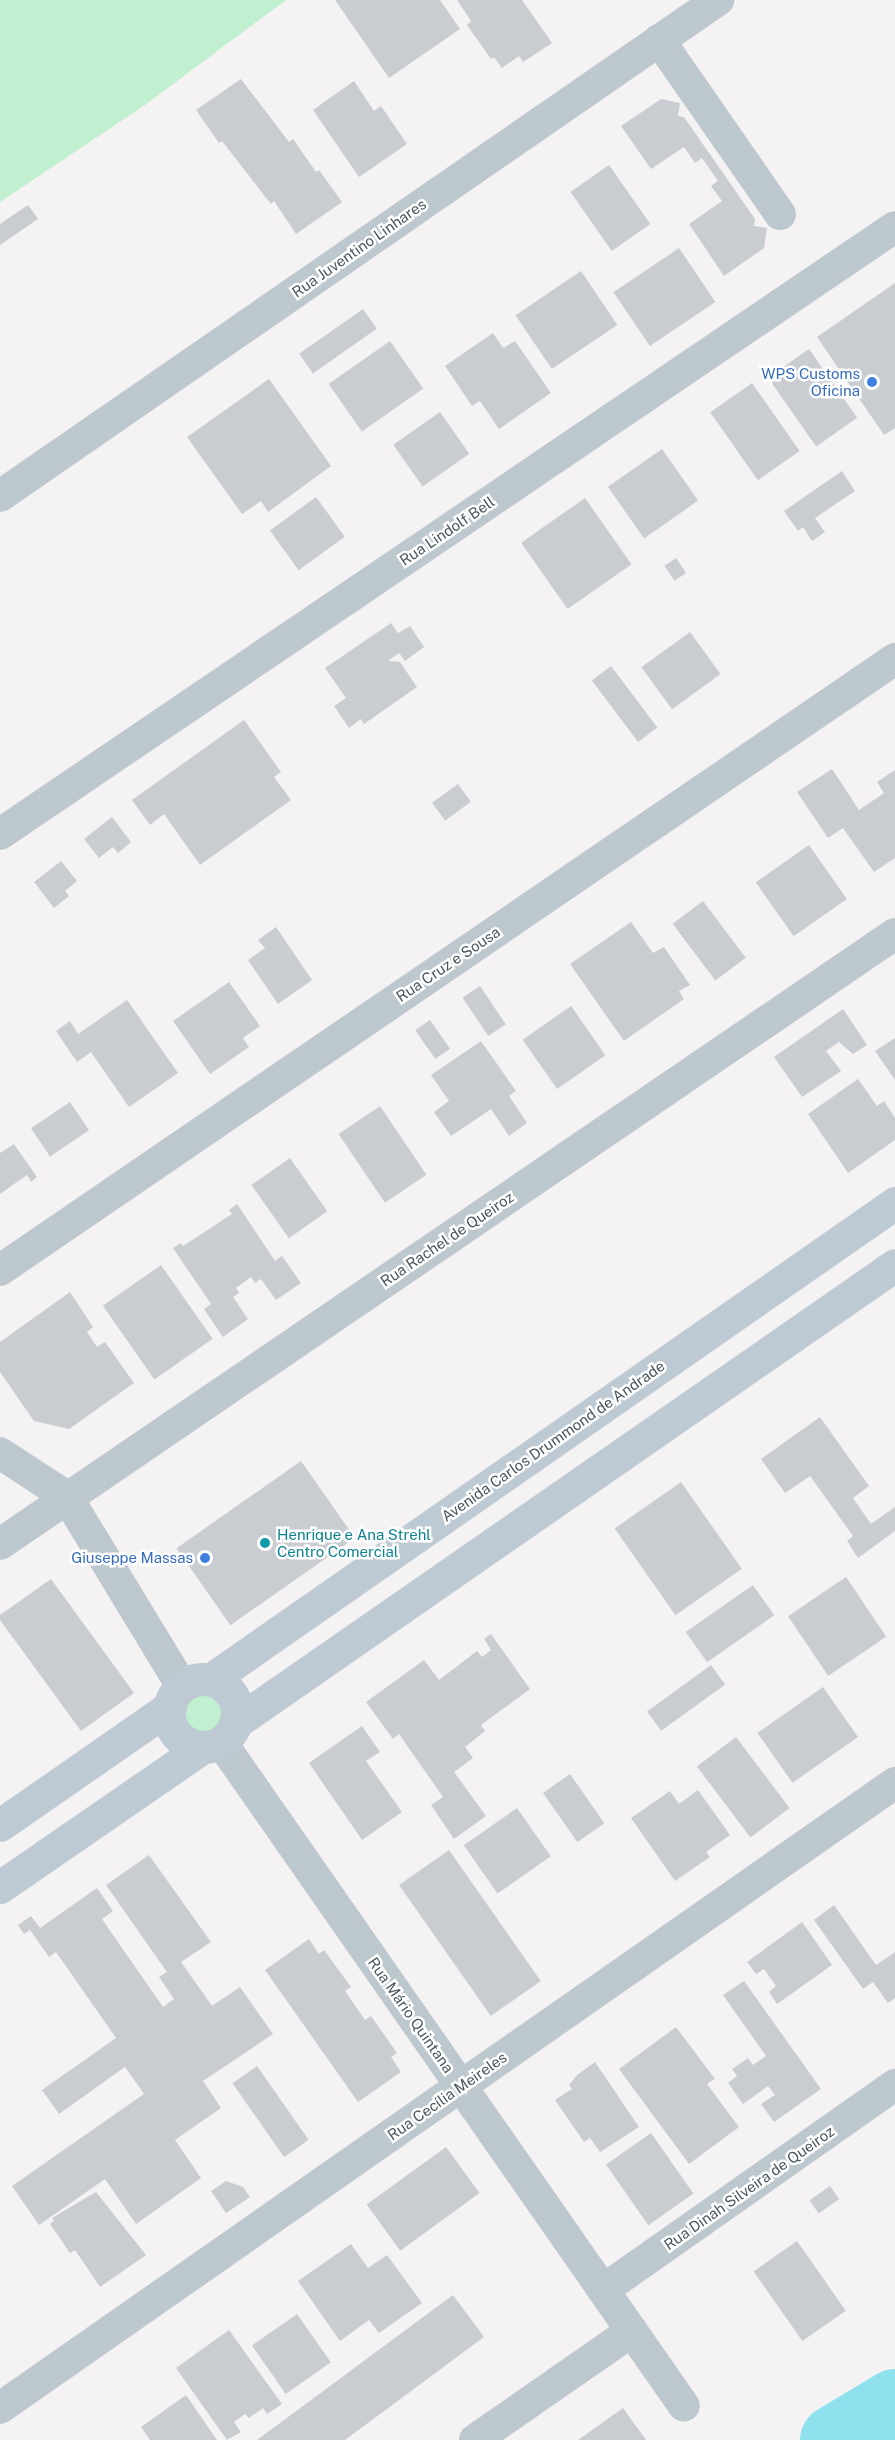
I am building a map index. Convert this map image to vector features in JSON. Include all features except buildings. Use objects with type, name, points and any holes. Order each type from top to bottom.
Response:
[{"type":"main road","name":"Avenida Carlos Drummond de Andrade","points":[[0,1825],[187,1691],[895,1203]]},
{"type":"main road","points":[[0,1887],[220,1737],[895,1265]]},
{"type":"main road","points":[[221,1684],[235,1701],[220,1737],[181,1739],[173,1730],[187,1691],[221,1684]]},
{"type":"street","name":"Rua Juventino Linhares","points":[[0,496],[718,0]]},
{"type":"street","points":[[659,39],[780,214]]},
{"type":"street","name":"Rua Lindolf Bell","points":[[0,834],[895,227]]},
{"type":"street","name":"Rua Cruz e Sousa","points":[[0,1269],[895,659]]},
{"type":"street","name":"Rua Rachel de Queiroz","points":[[0,1544],[895,934]]},
{"type":"street","points":[[0,1452],[67,1497],[187,1691]]},
{"type":"street","name":"Rua Mário Quintana","points":[[220,1737],[684,2406]]},
{"type":"street","name":"Rua Cecília Meireles","points":[[0,2408],[895,1783]]},
{"type":"street","name":"Rua Dinah Silveira de Queiroz","points":[[603,2290],[895,2085]]},
{"type":"street","points":[[475,2440],[632,2331]]},
{"type":"green space","points":[[0,0],[286,0],[145,105],[0,202]]},
{"type":"green space","points":[[203,1692],[211,1693],[218,1698],[223,1705],[223,1721],[218,1728],[211,1733],[203,1734],[195,1733],[188,1728],[183,1721],[182,1713],[183,1705],[188,1698],[195,1693]]},
{"type":"waterway","points":[[835,2440],[895,2404]]},
{"type":"place","name":"WPS Customs Oficina","points":[[872,382]]},
{"type":"place","name":"Henrique e Ana Strehl Centro Comercial","points":[[265,1543]]},
{"type":"place","name":"Giuseppe Massas","points":[[205,1558]]}]
